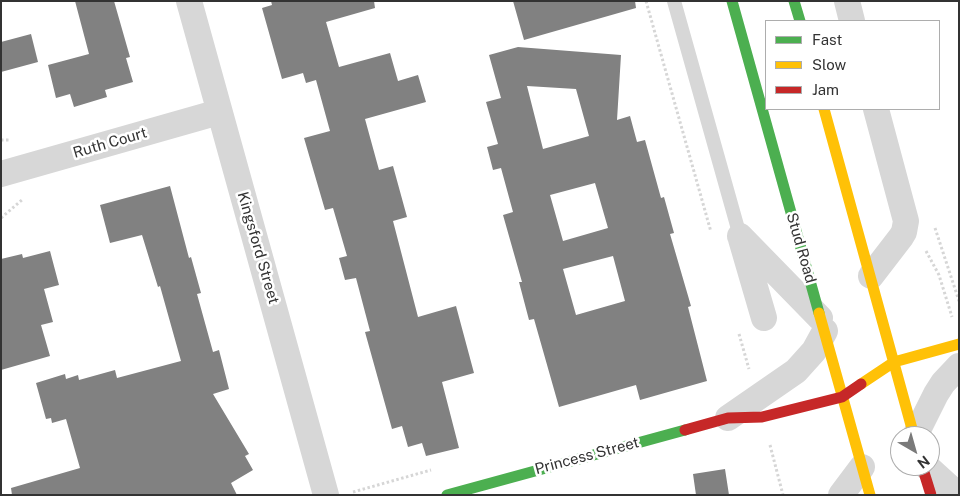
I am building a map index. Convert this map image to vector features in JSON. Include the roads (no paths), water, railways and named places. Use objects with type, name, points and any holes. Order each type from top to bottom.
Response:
[{"type":"main road","name":"Stud Road","points":[[732,1],[870,495]]},
{"type":"main road","points":[[794,1],[800,20]]},
{"type":"main road","points":[[824,110],[911,426]]},
{"type":"main road","name":"Princess Street","points":[[447,495],[728,418],[762,417],[842,396],[894,362],[959,344]]},
{"type":"main road","points":[[926,476],[930,495]]},
{"type":"street","name":"Kingsford Street","points":[[189,1],[326,495]]},
{"type":"street","points":[[846,1],[852,20]]},
{"type":"street","points":[[871,276],[901,237],[906,221],[876,110]]},
{"type":"street","name":"Ruth Court","points":[[1,174],[219,112]]},
{"type":"street","points":[[740,236],[764,318]]},
{"type":"street","points":[[740,236],[822,324]]},
{"type":"street","name":"Princess Street","points":[[728,418],[796,371],[814,352],[822,324]]},
{"type":"street","points":[[919,426],[943,383],[959,366]]},
{"type":"street","points":[[841,495],[862,467]]},
{"type":"street","points":[[936,476],[958,495]]},
{"type":"lane","points":[[674,1],[740,236]]}]
